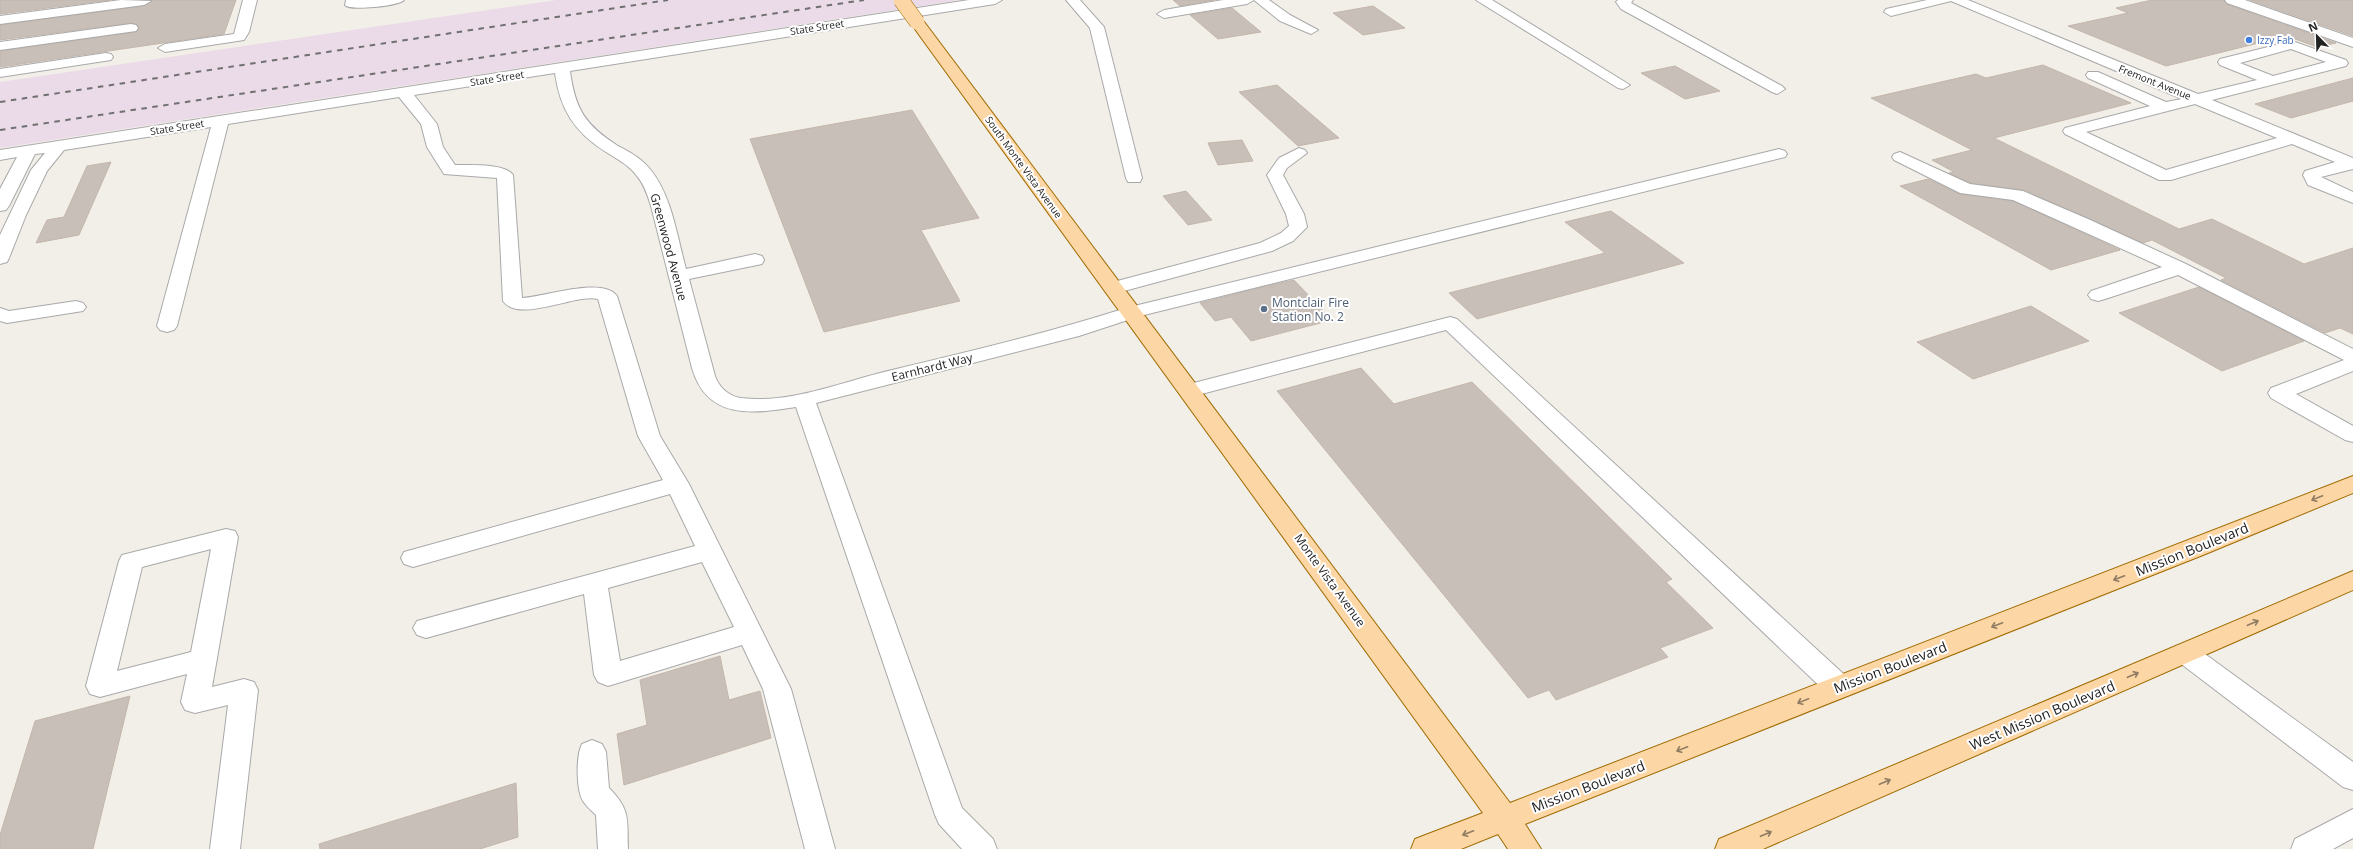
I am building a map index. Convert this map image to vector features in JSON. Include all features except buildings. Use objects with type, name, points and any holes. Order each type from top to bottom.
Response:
[{"type":"main road","name":"South Monte Vista Avenue","points":[[901,0],[1113,288],[1133,312]]},
{"type":"main road","name":"Monte Vista Avenue","points":[[1133,312],[1526,849]]},
{"type":"main road","name":"Mission Boulevard","points":[[1426,849],[2194,549],[2353,484]]},
{"type":"main road","name":"West Mission Boulevard","points":[[1730,849],[2353,580]]},
{"type":"street","points":[[165,48],[239,36],[242,32],[250,0]]},
{"type":"street","points":[[353,0],[352,5],[397,0]]},
{"type":"street","name":"State Street","points":[[0,155],[995,0]]},
{"type":"street","points":[[1073,0],[1097,27],[1134,178]]},
{"type":"street","points":[[1164,14],[1247,0]]},
{"type":"street","points":[[1261,0],[1285,18],[1311,30]]},
{"type":"street","points":[[1483,0],[1623,85]]},
{"type":"street","points":[[1626,0],[1623,2],[1626,6],[1777,89]]},
{"type":"street","points":[[1891,12],[1945,0]]},
{"type":"street","points":[[1962,2],[1990,0]]},
{"type":"street","points":[[2232,0],[2353,42]]},
{"type":"street","points":[[0,20],[144,2]]},
{"type":"street","name":"Fremont Avenue","points":[[1962,2],[2352,163]]},
{"type":"street","points":[[0,46],[132,28]]},
{"type":"street","points":[[2271,80],[2225,62],[2292,45],[2341,63],[2071,131],[2165,176],[2293,139]]},
{"type":"street","points":[[0,72],[106,57]]},
{"type":"street","name":"Greenwood Avenue","points":[[562,68],[566,95],[573,114],[588,133],[636,165],[651,182],[660,206],[704,375],[710,389],[729,403]]},
{"type":"street","points":[[2093,75],[2164,107]]},
{"type":"street","points":[[402,92],[418,108],[429,124],[435,147],[450,170],[492,171],[505,175],[514,301],[522,304],[599,292],[607,296],[649,436],[676,484],[778,689],[820,849]]},
{"type":"street","points":[[167,326],[221,120]]},
{"type":"street","points":[[0,258],[17,215],[39,170],[59,146]]},
{"type":"street","points":[[0,206],[29,150]]},
{"type":"street","points":[[1113,288],[1266,247],[1287,237],[1298,227],[1297,220],[1275,175],[1276,169],[1286,160],[1299,153]]},
{"type":"street","name":"Earnhardt Way","points":[[729,403],[764,406],[804,399],[1072,332],[1133,312],[1779,154]]},
{"type":"street","points":[[1900,157],[1966,189],[2017,195],[2179,268],[2353,357]]},
{"type":"street","points":[[2352,163],[2310,176],[2314,181],[2353,198]]},
{"type":"street","points":[[678,276],[755,260]]},
{"type":"street","points":[[2098,295],[2179,268]]},
{"type":"street","points":[[0,314],[7,317],[76,307]]},
{"type":"street","points":[[1190,391],[1450,323],[1839,687]]},
{"type":"street","points":[[2353,364],[2279,392],[2353,434]]},
{"type":"street","points":[[804,399],[950,815],[982,849]]},
{"type":"street","points":[[413,558],[676,484]]},
{"type":"street","points":[[203,659],[100,686],[131,561],[226,537],[195,702],[244,690],[225,849]]},
{"type":"street","points":[[426,628],[710,551]]},
{"type":"street","points":[[595,582],[608,675],[750,632]]},
{"type":"street","points":[[2185,653],[2353,778]]},
{"type":"street","points":[[592,752],[594,793],[610,810],[613,849]]},
{"type":"street","points":[[2306,849],[2353,822]]},
{"type":"shaded area","points":[[556,0],[960,0],[0,148],[0,82]]},
{"type":"railway","points":[[0,102],[668,0]]},
{"type":"railway","points":[[0,130],[864,0]]},
{"type":"place","name":"Izzy Fab","points":[[2249,40]]},
{"type":"place","name":"Montclair Fire Station No. 2","points":[[1264,309]]}]
